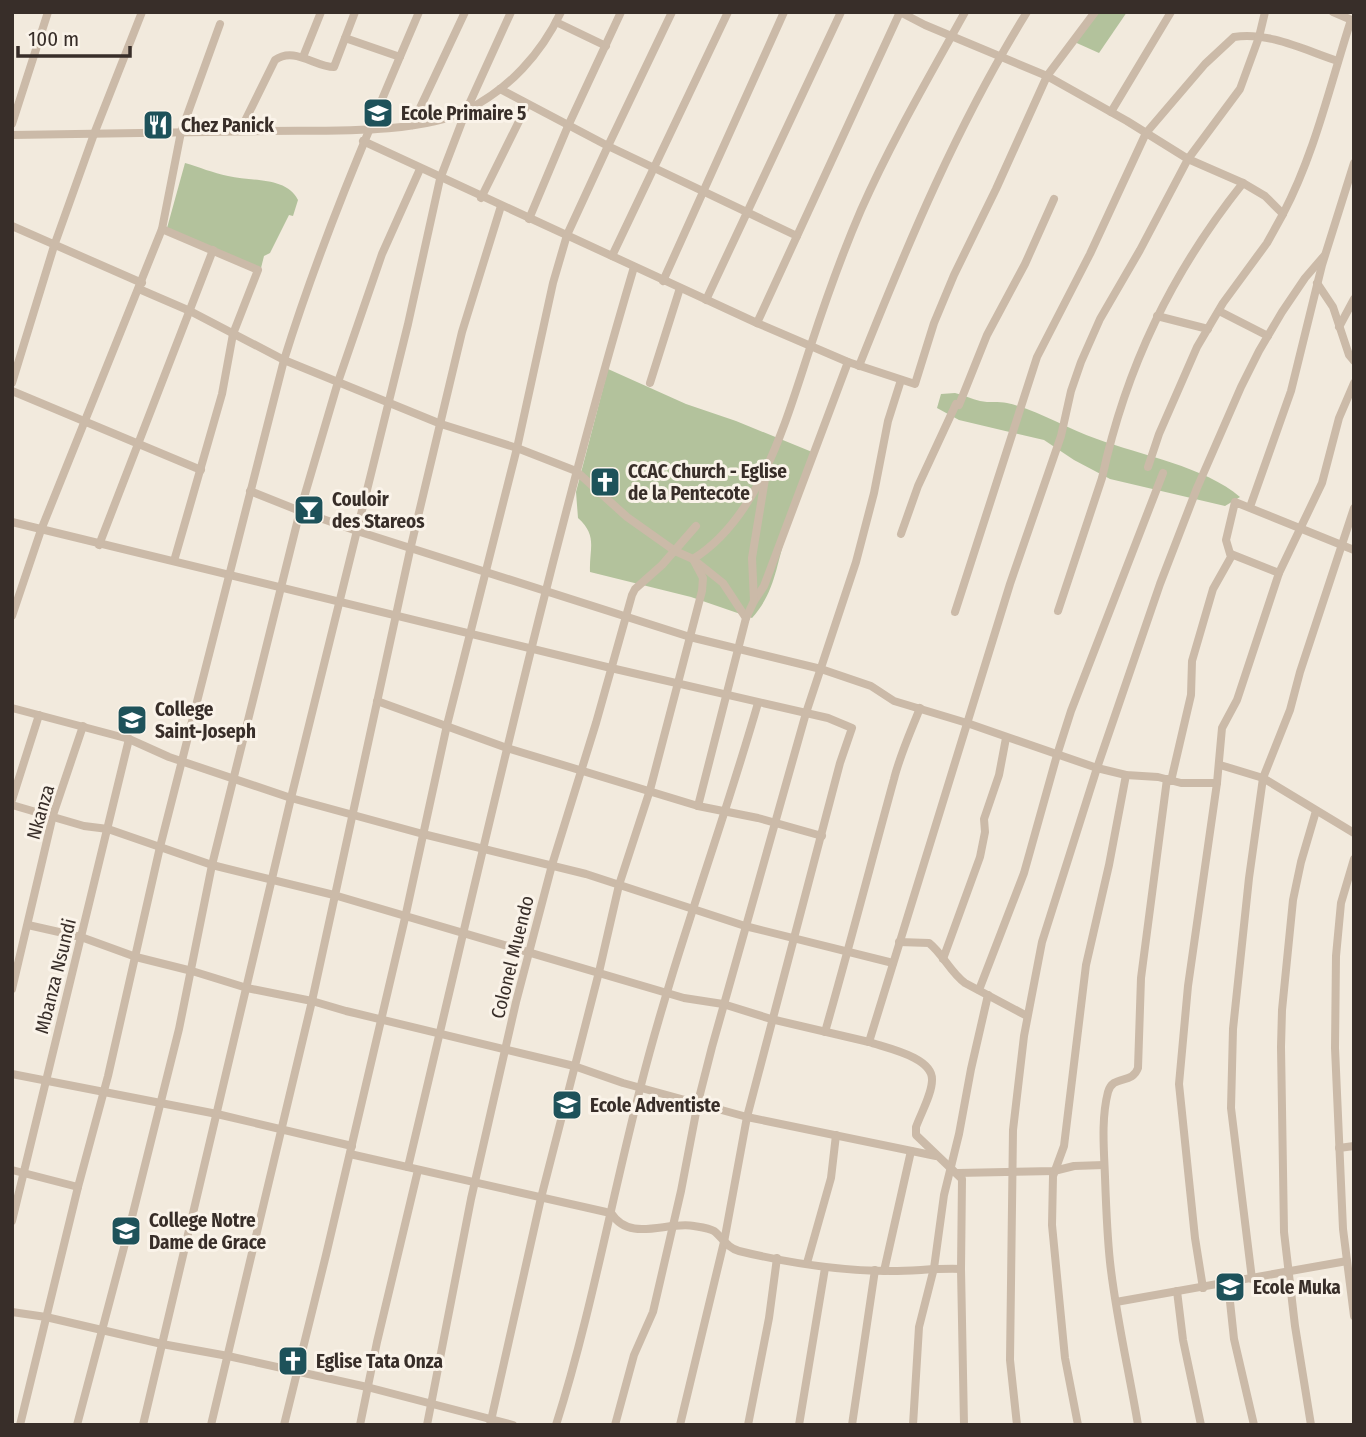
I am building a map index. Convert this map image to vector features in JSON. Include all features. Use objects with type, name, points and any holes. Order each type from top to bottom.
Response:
[{"type":"street","points":[[12,124],[48,12]]},
{"type":"street","points":[[12,383],[54,246],[142,12]]},
{"type":"street","points":[[303,57],[321,12]]},
{"type":"street","points":[[240,131],[275,60],[286,55],[303,57],[331,68],[355,12]]},
{"type":"street","points":[[20,1425],[136,957],[160,847],[284,360],[308,284],[363,141],[419,12]]},
{"type":"street","points":[[412,125],[466,12]]},
{"type":"street","points":[[143,1425],[291,798],[408,324],[440,178],[466,111],[511,12]]},
{"type":"street","points":[[12,135],[368,129],[443,119],[466,111],[500,89],[536,54],[561,12]]},
{"type":"street","points":[[529,219],[568,126],[621,12]]},
{"type":"street","points":[[284,1425],[327,1255],[447,725],[517,448],[553,283],[567,235],[672,12]]},
{"type":"street","points":[[612,256],[728,12]]},
{"type":"street","points":[[663,281],[784,12]]},
{"type":"street","points":[[706,300],[841,12]]},
{"type":"street","points":[[757,323],[900,12],[1047,76],[1188,159],[1265,195],[1283,214]]},
{"type":"street","points":[[693,559],[710,548],[724,534],[767,465],[790,412],[861,210],[965,12]]},
{"type":"street","points":[[859,366],[914,229],[1000,55],[1027,12]]},
{"type":"street","points":[[363,141],[481,198],[757,323],[848,362],[915,384],[934,324],[954,275],[1047,76],[1095,12]]},
{"type":"street","points":[[1111,112],[1171,12]]},
{"type":"street","points":[[869,1042],[1010,584],[1061,436],[1070,394],[1081,362],[1100,319],[1188,159],[1240,89],[1265,12]]},
{"type":"street","points":[[1149,467],[1178,390],[1208,329],[1256,261],[1298,186],[1352,20],[1333,12]]},
{"type":"street","points":[[556,22],[606,46]]},
{"type":"street","points":[[12,615],[41,530],[162,229],[181,132],[220,24]]},
{"type":"street","points":[[956,612],[1034,362],[1090,254],[1146,133],[1229,40],[1240,36],[1259,37],[1338,61]]},
{"type":"street","points":[[345,38],[400,57]]},
{"type":"street","points":[[500,89],[608,146],[797,236]]},
{"type":"street","points":[[481,198],[527,105]]},
{"type":"street","points":[[1250,507],[1291,391],[1324,256],[1354,163]]},
{"type":"street","points":[[77,1425],[192,971],[212,865],[300,511],[338,382],[383,254],[420,169]]},
{"type":"street","points":[[1058,611],[1102,478],[1126,387],[1157,316],[1186,262],[1243,183]]},
{"type":"street","points":[[901,534],[918,486],[987,335],[1025,264],[1054,199]]},
{"type":"street","points":[[211,1425],[312,1001],[411,546],[463,332],[501,206]]},
{"type":"street","points":[[12,226],[141,286],[284,360],[441,424],[517,448],[576,471],[627,517],[674,551],[693,559],[723,583],[746,618]]},
{"type":"street","points":[[162,229],[258,271],[233,334],[222,394],[174,561]]},
{"type":"street","points":[[99,545],[213,250]]},
{"type":"street","points":[[1017,1425],[1010,1360],[1013,1130],[1027,1016],[1042,942],[1097,768],[1160,584],[1197,488],[1241,387],[1268,336],[1306,278],[1324,256]]},
{"type":"street","points":[[408,1167],[546,590],[576,471],[634,267]]},
{"type":"street","points":[[1317,283],[1333,307],[1349,355],[1354,362]]},
{"type":"street","points":[[650,383],[680,288]]},
{"type":"street","points":[[1339,327],[1354,299]]},
{"type":"street","points":[[1219,311],[1268,336]]},
{"type":"street","points":[[1157,316],[1208,329]]},
{"type":"street","points":[[698,806],[746,618],[764,586],[848,362]]},
{"type":"street","points":[[615,1425],[634,1355],[653,1312],[698,1102],[723,1004],[777,823],[806,713],[856,562],[874,493],[888,421],[901,380]]},
{"type":"street","points":[[1203,1288],[1195,1238],[1180,1084],[1188,986],[1220,765],[1221,731],[1237,700],[1279,573],[1324,479],[1339,418],[1354,383]]},
{"type":"street","points":[[12,391],[201,470]]},
{"type":"street","points":[[754,601],[752,558],[767,465]]},
{"type":"street","points":[[979,990],[1024,873],[1056,755],[1163,473]]},
{"type":"street","points":[[250,491],[357,531],[411,546],[625,617],[690,637],[821,669],[871,686],[894,701],[1097,768],[1189,784],[1217,783]]},
{"type":"street","points":[[1138,1425],[1115,1302],[1109,1250],[1103,1141],[1111,1084],[1116,1080],[1131,1078],[1138,1068],[1141,978],[1169,780],[1191,695],[1192,661],[1213,589],[1231,554],[1226,540],[1235,502],[1354,550]]},
{"type":"street","points":[[1252,1279],[1231,1108],[1233,1029],[1249,878],[1263,778],[1287,720],[1354,508]]},
{"type":"street","points":[[12,522],[339,603],[806,713],[849,726],[852,732],[840,763],[747,1117],[724,1242],[680,1425]]},
{"type":"street","name":"Colonel Muendo","points":[[428,1425],[474,1183],[528,952],[625,617],[635,589],[696,526]]},
{"type":"street","points":[[1231,554],[1279,573]]},
{"type":"street","points":[[491,1422],[541,1198],[619,885],[650,790],[703,583],[693,559]]},
{"type":"street","points":[[377,701],[507,748],[698,806],[777,823],[821,836]]},
{"type":"street","points":[[556,1425],[578,1355],[640,1087],[692,908],[758,703]]},
{"type":"street","points":[[12,708],[129,739],[234,780],[291,798],[422,834],[552,864],[745,926],[892,963]]},
{"type":"street","points":[[825,1032],[894,777],[920,708]]},
{"type":"street","points":[[39,715],[12,802],[84,826],[108,829],[212,865],[334,895],[667,994],[723,1004],[771,1019],[869,1042],[922,1061],[929,1069],[932,1082],[916,1127],[916,1135],[962,1179],[964,1425]]},
{"type":"street","name":"Nkanza","points":[[12,989],[53,815],[83,726]]},
{"type":"street","points":[[943,959],[980,857],[985,832],[984,819],[999,775],[1006,737]]},
{"type":"street","name":"Mbanza Nsundi","points":[[12,1221],[129,739]]},
{"type":"street","points":[[1220,765],[1263,778],[1354,833]]},
{"type":"street","points":[[1078,1425],[1065,1358],[1052,1225],[1054,1171],[1064,1146],[1086,965],[1126,775]]},
{"type":"street","points":[[1311,1425],[1284,1232],[1282,1010],[1293,900],[1316,811]]},
{"type":"street","points":[[1354,859],[1341,904],[1336,956],[1335,1048],[1343,1228],[1354,1316]]},
{"type":"street","points":[[28,925],[81,937],[136,957],[247,988],[312,1001],[574,1066],[747,1117],[940,1157]]},
{"type":"street","points":[[899,942],[929,943],[956,977],[1027,1016]]},
{"type":"street","points":[[913,1425],[919,1327],[934,1268],[944,1195],[954,1169],[988,995]]},
{"type":"street","points":[[12,1074],[160,1102],[282,1129],[418,1170],[611,1213],[616,1221],[627,1229],[671,1227],[680,1224],[710,1229],[737,1250],[825,1268],[961,1269]]},
{"type":"street","points":[[807,1264],[831,1178],[836,1135]]},
{"type":"street","points":[[1339,1148],[1354,1146]]},
{"type":"street","points":[[852,1425],[880,1270],[911,1151]]},
{"type":"street","points":[[954,1169],[1012,1173],[1104,1165]]},
{"type":"street","points":[[12,1170],[78,1187]]},
{"type":"street","points":[[360,1425],[418,1170]]},
{"type":"street","points":[[748,1425],[769,1318],[777,1258]]},
{"type":"street","points":[[1115,1302],[1347,1261]]},
{"type":"street","points":[[799,1425],[825,1268]]},
{"type":"street","points":[[1228,1283],[1234,1339],[1254,1425]]},
{"type":"street","points":[[1177,1291],[1183,1339],[1201,1425]]},
{"type":"street","points":[[12,1312],[46,1317],[367,1387],[433,1403],[491,1422],[513,1425]]},
{"type":"green space","points":[[1092,12],[1127,12],[1099,53],[1070,40]]},
{"type":"green space","points":[[185,163],[237,178],[277,183],[292,192],[298,200],[293,216],[289,215],[270,253],[264,256],[261,268],[167,228]]},
{"type":"green space","points":[[608,369],[686,404],[817,454],[787,532],[771,587],[752,618],[691,597],[590,572],[590,537],[578,518],[576,492]]},
{"type":"green space","points":[[955,393],[980,401],[1004,402],[1030,410],[1086,435],[1191,470],[1240,497],[1225,506],[1110,479],[1044,440],[959,420],[937,408],[941,394]]},
{"type":"place","name":"Ecole Primaire 5","points":[[378,113]]},
{"type":"place","name":"Chez Panick","points":[[158,125]]},
{"type":"place","name":"CCAC Church - Eglise de la Pentecote","points":[[605,482]]},
{"type":"place","name":"Couloir des Stareos","points":[[309,510]]},
{"type":"place","name":"College Saint-Joseph","points":[[132,720]]},
{"type":"place","name":"Ecole Adventiste","points":[[567,1105]]},
{"type":"place","name":"College Notre Dame de Grace","points":[[126,1231]]},
{"type":"place","name":"Ecole Muka","points":[[1230,1287]]},
{"type":"place","name":"Eglise Tata Onza","points":[[293,1361]]}]
